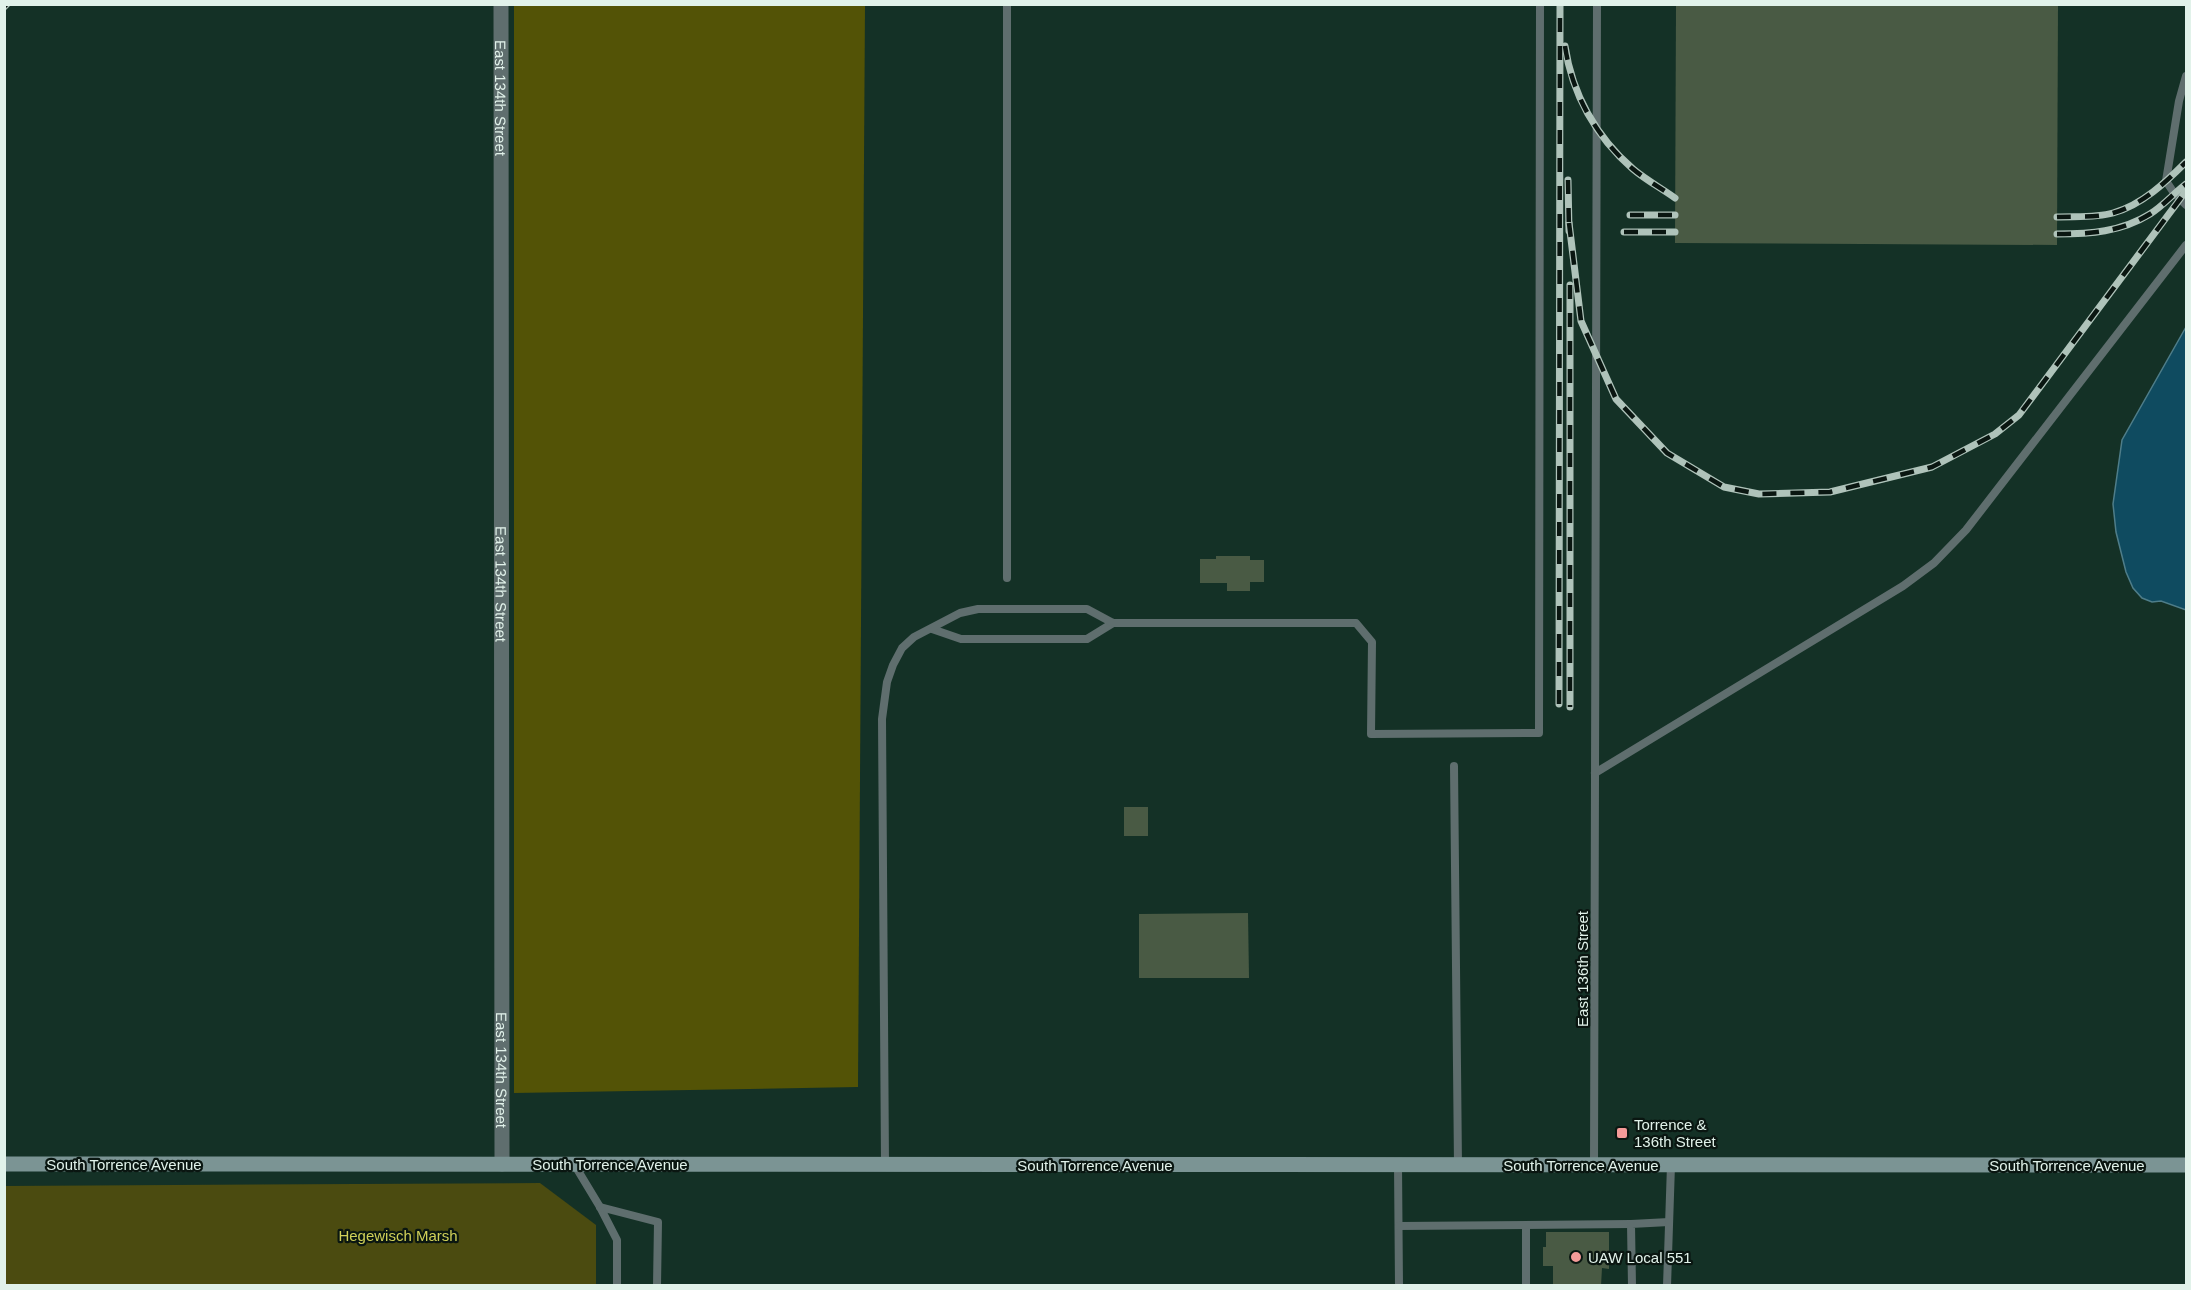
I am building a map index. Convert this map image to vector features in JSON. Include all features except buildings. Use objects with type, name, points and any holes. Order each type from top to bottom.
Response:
[{"type":"main road","name":"South Torrence Avenue","points":[[4,1164],[2187,1165]]},
{"type":"street","name":"East 134th Street","points":[[501,4],[502,1164]]},
{"type":"lane","points":[[1007,4],[1007,578]]},
{"type":"lane","points":[[885,1165],[883,700],[892,665],[902,648],[914,637],[960,613],[978,609],[1087,609],[1113,623],[1356,623],[1372,642],[1371,734],[1539,733],[1540,4]]},
{"type":"lane","name":"East 136th Street","points":[[1594,1166],[1598,4]]},
{"type":"lane","points":[[2187,76],[2179,101],[2166,181],[2174,193],[2187,205]]},
{"type":"lane","points":[[1595,772],[1903,586],[1934,563],[1966,530],[2187,245]]},
{"type":"lane","points":[[932,629],[961,639],[1087,639],[1113,623]]},
{"type":"lane","points":[[1454,766],[1458,1165]]},
{"type":"lane","points":[[574,1164],[617,1240],[617,1286]]},
{"type":"lane","points":[[1398,1165],[1399,1286]]},
{"type":"lane","points":[[1667,1286],[1671,1166]]},
{"type":"lane","points":[[600,1207],[658,1222],[657,1286]]},
{"type":"lane","points":[[1399,1226],[1669,1222]]},
{"type":"lane","points":[[1631,1224],[1632,1286]]},
{"type":"lane","points":[[1526,1225],[1526,1286]]},
{"type":"green space","name":"Hegewisch Marsh","points":[[540,1183],[596,1225],[596,1285],[5,1285],[5,1186]]},
{"type":"shaded area","points":[[514,5],[865,5],[858,1087],[514,1093]]},
{"type":"water","points":[[2186,327],[2186,610],[2161,601],[2152,602],[2142,598],[2133,588],[2126,572],[2116,532],[2113,504],[2122,440]]},
{"type":"railway","points":[[4,7],[7,4]]},
{"type":"railway","points":[[1559,704],[1560,4]]},
{"type":"railway","points":[[1565,46],[1573,81],[1597,129],[1633,169],[1675,198]]},
{"type":"railway","points":[[2057,217],[2100,216],[2124,209],[2153,192],[2186,162]]},
{"type":"railway","points":[[1568,180],[1569,231]]},
{"type":"railway","points":[[2057,234],[2093,232],[2128,225],[2155,211],[2186,184]]},
{"type":"railway","points":[[1569,223],[1581,321],[1616,399],[1667,453],[1724,487],[1759,494],[1830,492],[1932,467],[1995,434],[2019,415],[2186,191]]},
{"type":"railway","points":[[1630,215],[1675,215]]},
{"type":"railway","points":[[1624,232],[1675,232]]},
{"type":"railway","points":[[1570,285],[1570,707]]},
{"type":"place","name":"Torrence & 136th Street","points":[[1622,1133]]},
{"type":"place","name":"UAW Local 551","points":[[1576,1257]]}]
